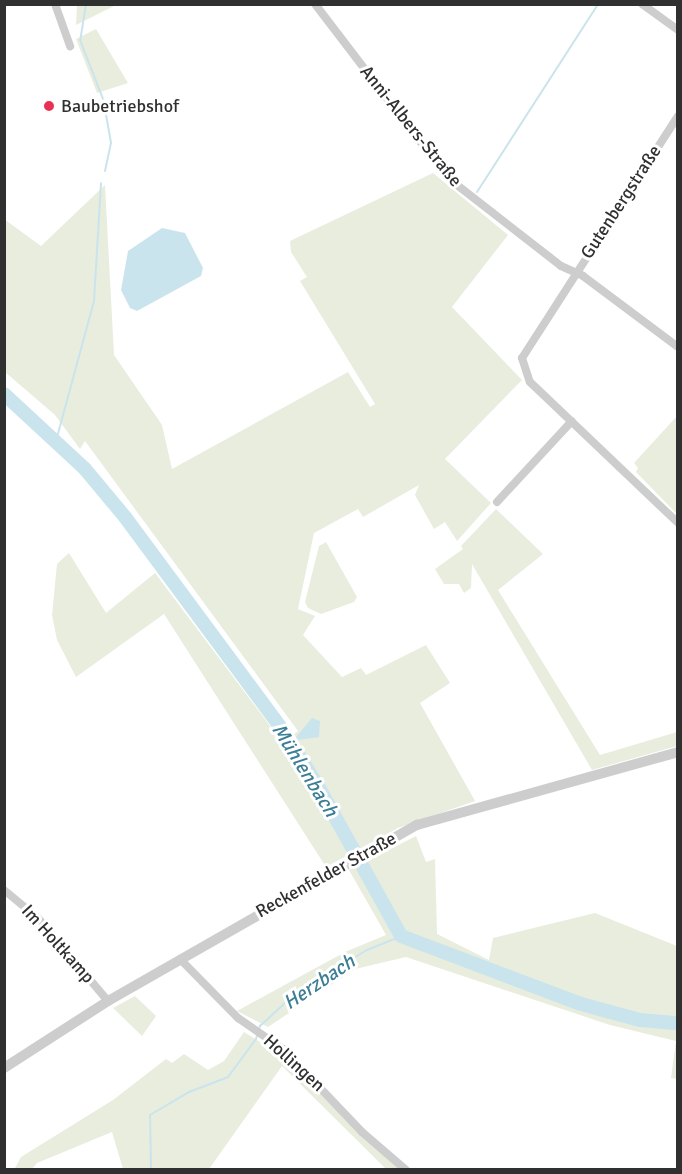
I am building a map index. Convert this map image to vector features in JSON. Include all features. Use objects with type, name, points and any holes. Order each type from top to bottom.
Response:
[{"type":"street","points":[[55,4],[70,46]]},
{"type":"street","name":"Anni-Albers-Straße","points":[[315,4],[448,178],[561,266],[575,273]]},
{"type":"street","points":[[642,4],[678,30]]},
{"type":"street","name":"Gutenbergstraße","points":[[678,116],[575,273],[678,347]]},
{"type":"street","points":[[575,273],[522,358],[530,382],[678,523]]},
{"type":"street","points":[[497,502],[572,422]]},
{"type":"street","name":"Reckenfelder Straße","points":[[4,1068],[108,1001],[367,850],[440,817],[678,752]]},
{"type":"street","name":"Im Holtkamp","points":[[4,890],[38,918],[108,1001]]},
{"type":"street","name":"Hollingen","points":[[180,959],[238,1018],[264,1035],[406,1170]]},
{"type":"shaded area","points":[[77,4],[116,5],[76,25]]},
{"type":"shaded area","points":[[96,29],[128,83],[97,93],[76,39]]},
{"type":"shaded area","points":[[433,173],[508,235],[452,307],[522,380],[445,459],[491,503],[457,541],[445,522],[434,529],[415,495],[419,485],[363,517],[358,509],[314,533],[298,609],[315,616],[303,635],[342,677],[361,668],[366,675],[426,645],[450,683],[420,703],[475,801],[398,828],[326,867],[164,614],[76,677],[57,640],[52,615],[57,564],[69,553],[106,613],[155,573],[283,743],[298,731],[85,441],[80,449],[55,415],[5,372],[4,219],[41,246],[105,185],[114,355],[162,425],[172,469],[348,372],[370,407],[375,404],[300,281],[307,277],[291,252],[290,241]]},
{"type":"shaded area","points":[[677,416],[677,514],[636,472],[638,468],[634,463]]},
{"type":"shaded area","points":[[496,509],[543,554],[498,590],[600,755],[677,732],[677,746],[592,770],[472,564],[471,588],[464,593],[459,584],[444,584],[435,569],[463,549],[461,546]]},
{"type":"shaded area","points":[[326,542],[357,597],[354,602],[321,614],[308,608],[305,602],[319,546]]},
{"type":"shaded area","points":[[416,836],[426,862],[435,859],[437,934],[489,960],[493,938],[595,913],[677,946],[677,1079],[671,1078],[676,1041],[610,1025],[406,957],[355,969],[268,1027],[237,1011],[345,952],[386,935],[349,870]]},
{"type":"shaded area","points":[[135,996],[156,1016],[142,1036],[113,1008]]},
{"type":"shaded area","points":[[244,1032],[286,1058],[405,1169],[386,1169],[282,1066],[209,1169],[123,1169],[112,1132],[37,1163],[32,1169],[14,1170],[21,1157],[113,1100],[166,1059],[172,1063],[184,1054],[208,1070],[224,1061]]},
{"type":"water","points":[[162,228],[185,233],[203,268],[201,276],[137,311],[130,308],[121,290],[128,251]]},
{"type":"water","points":[[312,718],[320,721],[319,737],[298,740],[296,737]]},
{"type":"waterway","points":[[86,4],[80,40],[103,99]]},
{"type":"waterway","points":[[477,192],[598,4]]},
{"type":"waterway","points":[[105,171],[111,143],[106,115]]},
{"type":"waterway","points":[[56,441],[94,301],[101,183]]},
{"type":"waterway","name":"Mühlenbach","points":[[4,394],[85,469],[125,517],[284,732],[318,786],[401,936],[581,1004],[640,1020],[678,1023]]},
{"type":"waterway","name":"Herzbach","points":[[151,1170],[150,1115],[189,1092],[228,1077],[256,1039],[260,1026],[297,992],[367,950],[401,936]]},
{"type":"place","name":"Baubetriebshof","points":[[49,106]]}]
